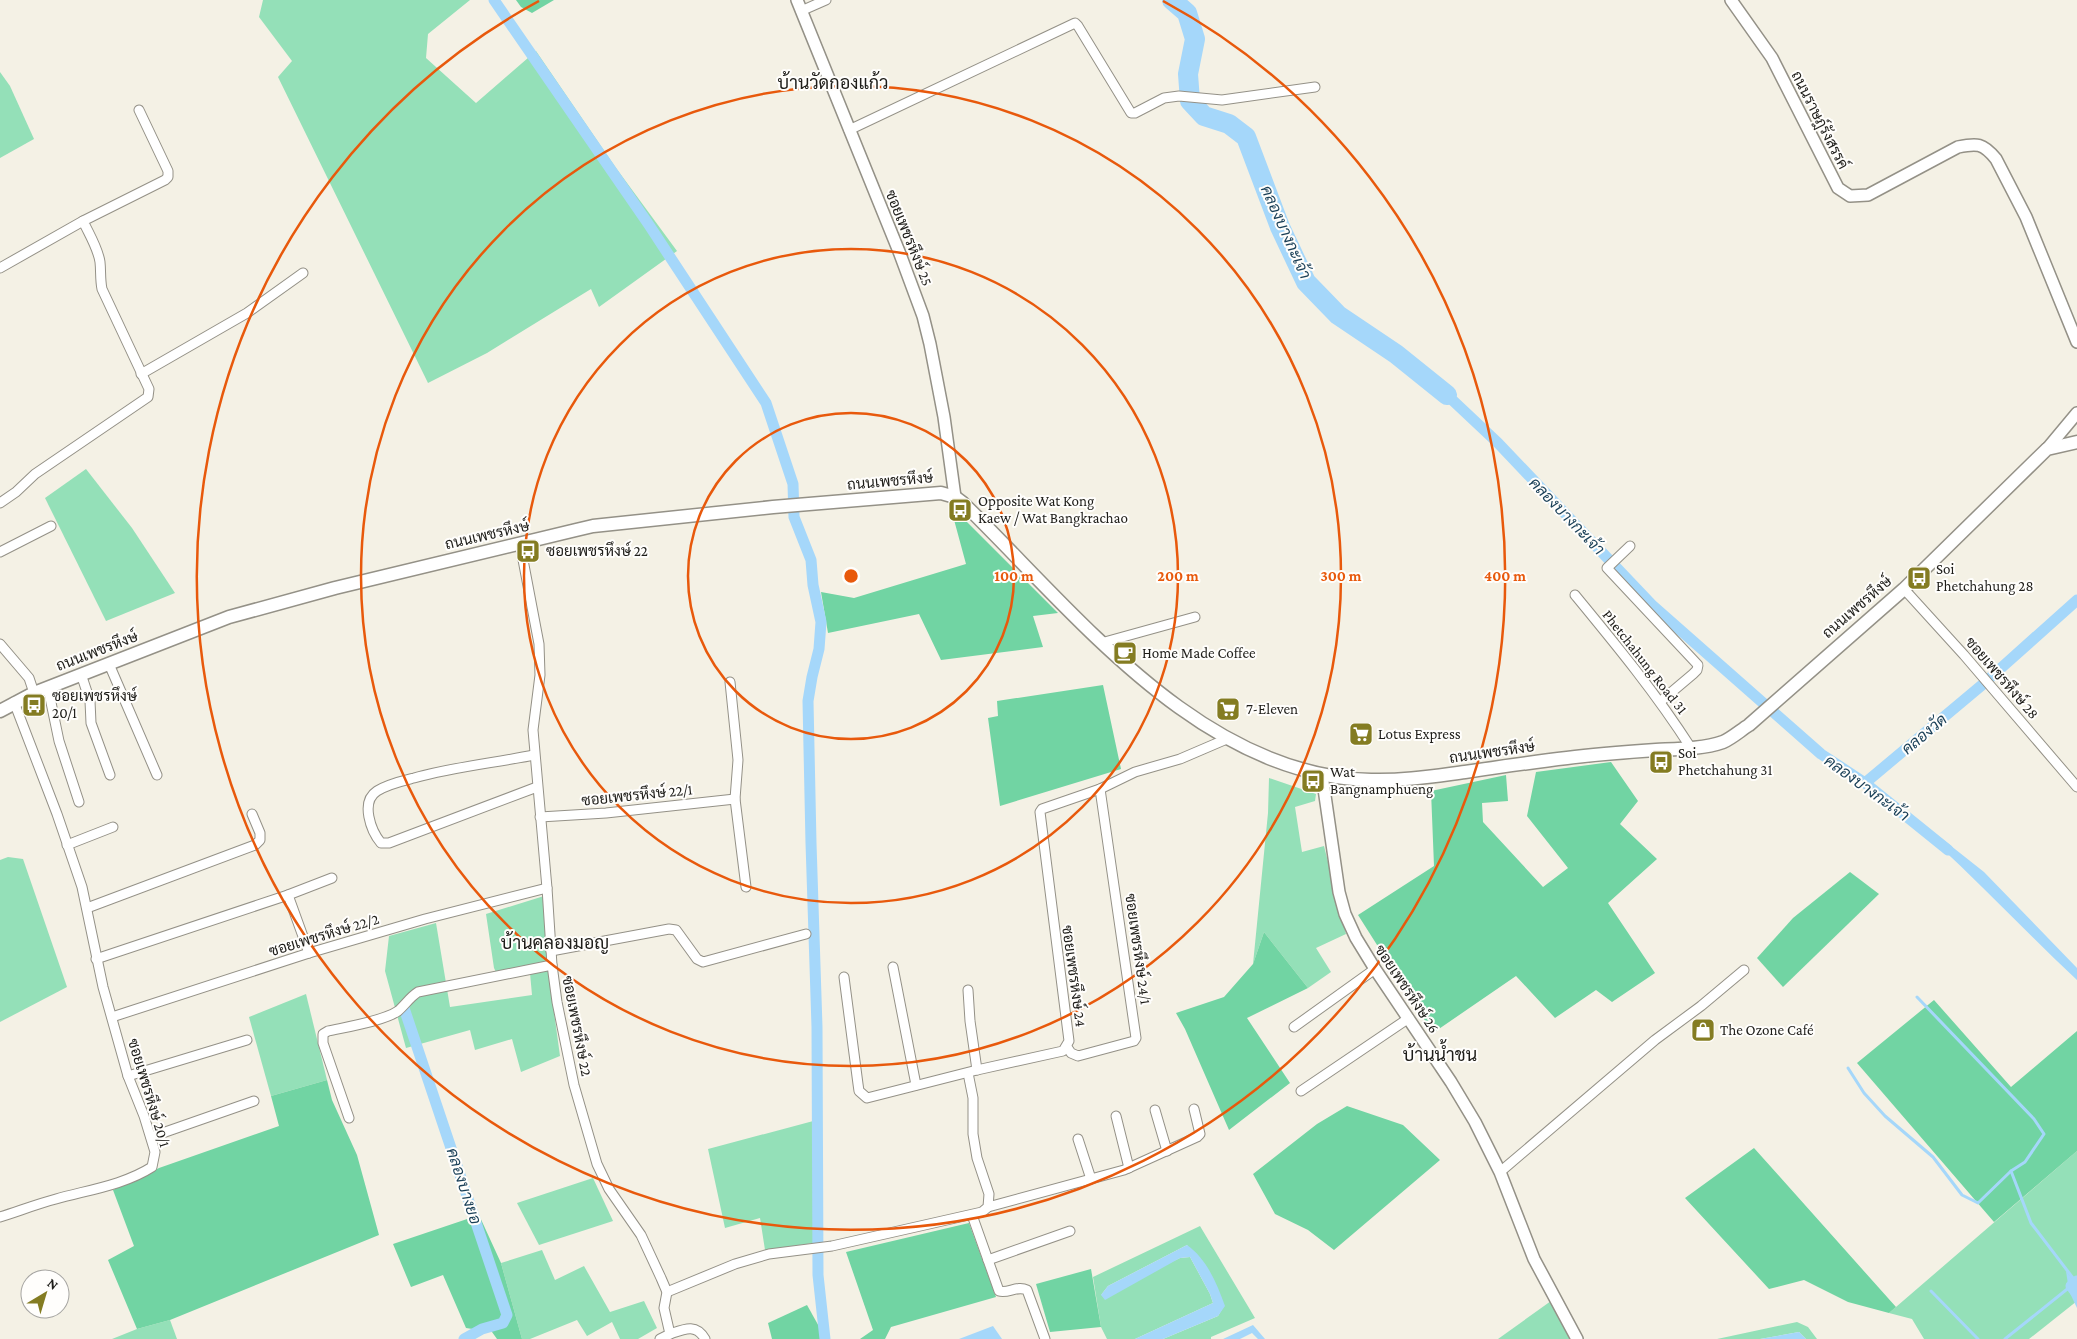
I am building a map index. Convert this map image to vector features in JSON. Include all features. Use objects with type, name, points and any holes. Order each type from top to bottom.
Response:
[{"type":"main road","points":[[2048,449],[2077,442]]},
{"type":"main road","name":"ถนนเพชรหึงษ์","points":[[0,711],[14,702],[80,674],[253,610],[335,588],[593,526],[909,495],[941,494],[956,498],[985,524],[1101,643],[1140,678],[1181,708],[1229,738],[1273,759],[1322,775],[1371,780],[1414,779],[1601,753],[1691,748],[1723,742],[1749,725],[1904,589],[2048,449]]},
{"type":"street","points":[[799,6],[826,0]]},
{"type":"street","name":"ถนนราษฎ์รังสรรค์","points":[[1731,0],[1772,58],[1838,188],[1850,196],[1868,195],[1958,147],[1972,144],[1980,145],[1989,151],[1996,159],[2026,217],[2077,342]]},
{"type":"street","name":"ซอยเพชรหึงษ์ 25","points":[[799,6],[900,254],[923,316],[940,395],[956,498]]},
{"type":"street","points":[[849,130],[1009,56],[1071,24],[1078,26],[1131,113],[1135,113],[1164,98],[1184,97],[1222,100],[1315,87]]},
{"type":"street","points":[[0,268],[168,177],[168,171],[139,110]]},
{"type":"street","points":[[0,503],[16,492],[35,474],[144,402],[148,397],[149,389],[102,289],[98,252],[84,222]]},
{"type":"street","points":[[141,374],[247,313],[304,273]]},
{"type":"street","points":[[2048,449],[2077,414]]},
{"type":"street","points":[[0,552],[51,526]]},
{"type":"street","name":"ซอยเพชรหึงษ์ 22","points":[[520,544],[540,659],[533,730],[534,755],[547,888],[552,965],[565,1046],[597,1164],[609,1190],[641,1235],[667,1292],[664,1308],[670,1334]]},
{"type":"street","points":[[1630,546],[1607,568],[1698,665],[1693,674],[1661,701]]},
{"type":"street","name":"ซอยเพชรหึงษ์ 28","points":[[1904,589],[1964,655],[2077,787]]},
{"type":"street","name":"Phetchahung Road 31","points":[[1575,595],[1642,675],[1691,748]]},
{"type":"street","points":[[1101,643],[1195,617]]},
{"type":"street","points":[[0,644],[28,678],[34,693]]},
{"type":"street","points":[[109,664],[157,775]]},
{"type":"street","points":[[80,674],[90,701],[91,723],[110,774]]},
{"type":"street","points":[[730,682],[738,760],[736,799],[746,887]]},
{"type":"street","points":[[48,688],[58,741],[80,802]]},
{"type":"street","name":"ซอยเพชรหึงษ์ 20/1","points":[[0,1216],[98,1188],[142,1173],[152,1167],[155,1152],[144,1116],[128,1076],[96,959],[87,908],[57,814],[14,702]]},
{"type":"street","name":"ซอยเพชรหึงษ์ 24","points":[[844,977],[859,1091],[867,1098],[977,1070],[1064,1051],[1069,1041],[1039,816],[1042,809],[1100,789],[1135,772],[1180,759],[1229,738]]},
{"type":"street","points":[[534,755],[442,770],[393,784],[376,792],[370,800],[368,808],[370,822],[375,835],[381,842],[389,843],[537,787]]},
{"type":"street","name":"ซอยเพชรหึงษ์ 26","points":[[1322,775],[1339,892],[1345,914],[1356,938],[1375,969],[1476,1122],[1500,1172],[1534,1258],[1577,1339]]},
{"type":"street","name":"ซอยเพชรหึงษ์ 24/1","points":[[1067,1047],[1071,1053],[1078,1056],[1134,1041],[1136,1038],[1100,789]]},
{"type":"street","name":"ซอยเพชรหึงษ์ 22/1","points":[[540,817],[606,813],[736,799]]},
{"type":"street","points":[[87,908],[255,844],[260,840],[260,834],[252,814]]},
{"type":"street","points":[[67,845],[112,827]]},
{"type":"street","points":[[96,959],[288,895],[332,878]]},
{"type":"street","name":"ซอยเพชรหึงษ์ 22/2","points":[[112,1017],[425,918],[547,888]]},
{"type":"street","points":[[288,895],[310,953]]},
{"type":"street","points":[[551,950],[669,929],[676,930],[697,959],[703,962],[806,934]]},
{"type":"street","points":[[349,1118],[323,1042],[324,1034],[328,1031],[388,1016],[399,1011],[410,997],[418,992],[552,965]]},
{"type":"street","points":[[893,966],[916,1085]]},
{"type":"street","points":[[1294,1027],[1375,969]]},
{"type":"street","points":[[1500,1172],[1655,1040],[1701,1006],[1744,970]]},
{"type":"street","points":[[968,990],[977,1070]]},
{"type":"street","points":[[1301,1091],[1409,1018]]},
{"type":"street","points":[[128,1076],[247,1040]]},
{"type":"street","points":[[968,1073],[973,1098],[973,1134],[977,1158],[989,1194],[988,1207]]},
{"type":"street","points":[[150,1137],[254,1101]]},
{"type":"street","points":[[667,1292],[735,1264],[769,1254],[832,1246],[972,1215],[982,1212],[988,1207],[1129,1168],[1197,1137],[1200,1134],[1194,1109]]},
{"type":"street","points":[[1155,1110],[1167,1151]]},
{"type":"street","points":[[1116,1116],[1129,1168]]},
{"type":"street","points":[[1078,1139],[1091,1179]]},
{"type":"street","points":[[972,1215],[999,1291],[1022,1287],[1027,1290],[1045,1339]]},
{"type":"street","points":[[988,1260],[1070,1231]]},
{"type":"street","points":[[660,1339],[688,1328],[695,1328],[701,1332],[705,1339]]},
{"type":"green space","points":[[263,0],[470,0],[428,34],[426,58],[476,103],[536,51],[616,168],[677,251],[599,307],[591,289],[487,353],[428,383],[278,77],[292,61],[259,17]]},
{"type":"green space","points":[[516,0],[554,0],[532,13],[521,7]]},
{"type":"green space","points":[[0,72],[10,86],[34,139],[0,158]]},
{"type":"green space","points":[[86,469],[132,528],[175,593],[106,621],[45,498]]},
{"type":"green space","points":[[950,505],[1058,613],[1033,616],[1043,647],[941,660],[919,614],[828,633],[821,592],[854,598],[966,564]]},
{"type":"green space","points":[[1103,685],[1121,769],[1000,806],[988,718],[998,716],[997,701]]},
{"type":"green space","points":[[1611,762],[1638,801],[1620,824],[1657,859],[1608,903],[1655,973],[1612,1002],[1596,990],[1555,1018],[1516,976],[1433,1033],[1358,915],[1434,866],[1431,791],[1506,775],[1508,801],[1482,803],[1483,822],[1543,887],[1568,868],[1527,816],[1536,772]]},
{"type":"green space","points":[[1269,778],[1316,794],[1315,801],[1295,807],[1302,852],[1324,846],[1346,934],[1316,948],[1331,972],[1308,988],[1264,932],[1253,964],[1268,813]]},
{"type":"green space","points":[[8,857],[23,859],[67,987],[0,1022],[0,860]]},
{"type":"green space","points":[[1850,872],[1879,894],[1783,987],[1757,958],[1793,918]]},
{"type":"green space","points":[[544,896],[548,968],[560,1056],[521,1072],[512,1039],[475,1050],[470,1030],[406,1048],[385,971],[389,936],[436,923],[450,1007],[532,995],[530,973],[499,978],[494,968],[486,914]]},
{"type":"green space","points":[[1264,932],[1308,988],[1247,1018],[1290,1083],[1229,1130],[1185,1029],[1176,1013],[1224,997],[1253,964]]},
{"type":"green space","points":[[306,994],[327,1080],[271,1096],[249,1017]]},
{"type":"green space","points":[[1934,1000],[2011,1087],[2077,1031],[2077,1151],[1994,1222],[1857,1063]]},
{"type":"green space","points":[[327,1080],[332,1100],[357,1155],[379,1235],[170,1320],[137,1329],[108,1260],[134,1246],[113,1190],[159,1168],[279,1126],[271,1096]]},
{"type":"green space","points":[[1347,1106],[1403,1125],[1440,1160],[1334,1250],[1308,1230],[1275,1214],[1253,1174],[1317,1124]]},
{"type":"green space","points":[[817,1120],[821,1123],[821,1242],[765,1250],[760,1218],[725,1228],[708,1149]]},
{"type":"green space","points":[[1754,1148],[1896,1307],[1889,1313],[1848,1302],[1804,1280],[1769,1289],[1685,1198]]},
{"type":"green space","points":[[2077,1151],[2077,1301],[2029,1339],[1924,1339],[1912,1319],[1889,1313]]},
{"type":"green space","points":[[593,1178],[613,1221],[539,1245],[517,1203]]},
{"type":"green space","points":[[479,1215],[501,1263],[522,1339],[497,1339],[492,1332],[466,1328],[443,1275],[411,1287],[393,1244]]},
{"type":"green space","points":[[969,1223],[996,1297],[891,1327],[885,1339],[860,1339],[873,1330],[846,1252]]},
{"type":"green space","points":[[1200,1226],[1255,1318],[1211,1337],[1211,1339],[1163,1339],[1218,1316],[1224,1306],[1187,1245],[1108,1286],[1101,1295],[1180,1258],[1190,1257],[1213,1303],[1135,1339],[1107,1339],[1101,1327],[1093,1277]]},
{"type":"green space","points":[[542,1250],[555,1280],[584,1266],[610,1312],[644,1301],[657,1328],[638,1339],[620,1339],[612,1322],[587,1336],[577,1320],[530,1339],[522,1339],[501,1263]]},
{"type":"green space","points":[[1091,1269],[1101,1327],[1050,1332],[1036,1284]]},
{"type":"green space","points":[[1551,1301],[1572,1339],[1498,1339]]},
{"type":"green space","points":[[807,1305],[826,1339],[772,1339],[768,1323]]},
{"type":"green space","points":[[170,1320],[177,1339],[112,1339],[137,1329]]},
{"type":"green space","points":[[1797,1322],[1808,1327],[1817,1339],[1806,1339],[1799,1332],[1760,1339],[1717,1339]]},
{"type":"water","points":[[1941,838],[1984,872],[2077,968],[2077,980],[1935,842]]},
{"type":"water","points":[[1187,1245],[1206,1265],[1225,1306],[1218,1316],[1163,1339],[1135,1339],[1213,1303],[1190,1257],[1180,1258],[1105,1300],[1101,1295],[1108,1286]]},
{"type":"water","points":[[2066,1271],[2077,1285],[2077,1308],[2069,1291]]},
{"type":"water","points":[[1253,1325],[1265,1339],[1258,1339],[1252,1333],[1240,1339],[1223,1339]]},
{"type":"water","points":[[993,1326],[1002,1339],[959,1339]]},
{"type":"water","points":[[1799,1332],[1806,1339],[1760,1339]]},
{"type":"waterway","points":[[494,0],[649,225],[766,403],[793,484],[794,517],[811,560],[813,585],[821,622],[819,649],[808,701],[817,1027],[818,1275],[825,1339]]},
{"type":"waterway","name":"คลองบางกะเจ้า","points":[[1172,0],[1187,13],[1195,39],[1188,74],[1190,101],[1204,116],[1229,124],[1246,137],[1280,227],[1306,282],[1338,315],[1396,354],[1447,395]]},
{"type":"waterway","name":"คลองบางกะเจ้า","points":[[1447,395],[1498,443],[1653,606],[1821,754],[1865,783],[1948,850]]},
{"type":"waterway","name":"คลองวัด","points":[[1991,677],[2077,600]]},
{"type":"waterway","name":"คลองวัด","points":[[1865,783],[1982,685]]},
{"type":"waterway","points":[[1917,997],[2034,1119],[2044,1134],[2025,1162],[2011,1171],[2031,1223],[2076,1282]]},
{"type":"waterway","name":"คลองบางยอ","points":[[404,1008],[507,1315],[503,1323],[482,1329],[464,1339]]},
{"type":"waterway","points":[[1848,1068],[1864,1093],[1885,1116],[1933,1157],[1962,1195],[1978,1203],[2011,1171]]},
{"type":"waterway","points":[[2077,1281],[2071,1286],[2077,1294]]},
{"type":"waterway","points":[[2005,1339],[2071,1286]]},
{"type":"waterway","points":[[1931,1291],[1978,1339]]},
{"type":"place","name":"Opposite Wat Kong Kaew / Wat Bangkrachao","points":[[960,510]]},
{"type":"place","name":"ซอยเพชรหึงษ์ 22","points":[[528,551]]},
{"type":"place","name":"Soi Phetchahung 28","points":[[1919,578]]},
{"type":"place","name":"Home Made Coffee","points":[[1125,653]]},
{"type":"place","name":"ซอยเพชรหึงษ์ 20/1","points":[[34,705]]},
{"type":"place","name":"7-Eleven","points":[[1228,709]]},
{"type":"place","name":"Lotus Express","points":[[1361,734]]},
{"type":"place","name":"Soi Phetchahung 31","points":[[1661,762]]},
{"type":"place","name":"Wat Bangnamphueng","points":[[1313,781]]},
{"type":"place","name":"The Ozone Café","points":[[1703,1030]]},
{"type":"district","name":"บ้านวัดกองแก้ว","points":[[833,83]]},
{"type":"district","name":"บ้านคลองมอญ","points":[[555,943]]},
{"type":"district","name":"บ้านน้ำชน","points":[[1440,1055]]}]
